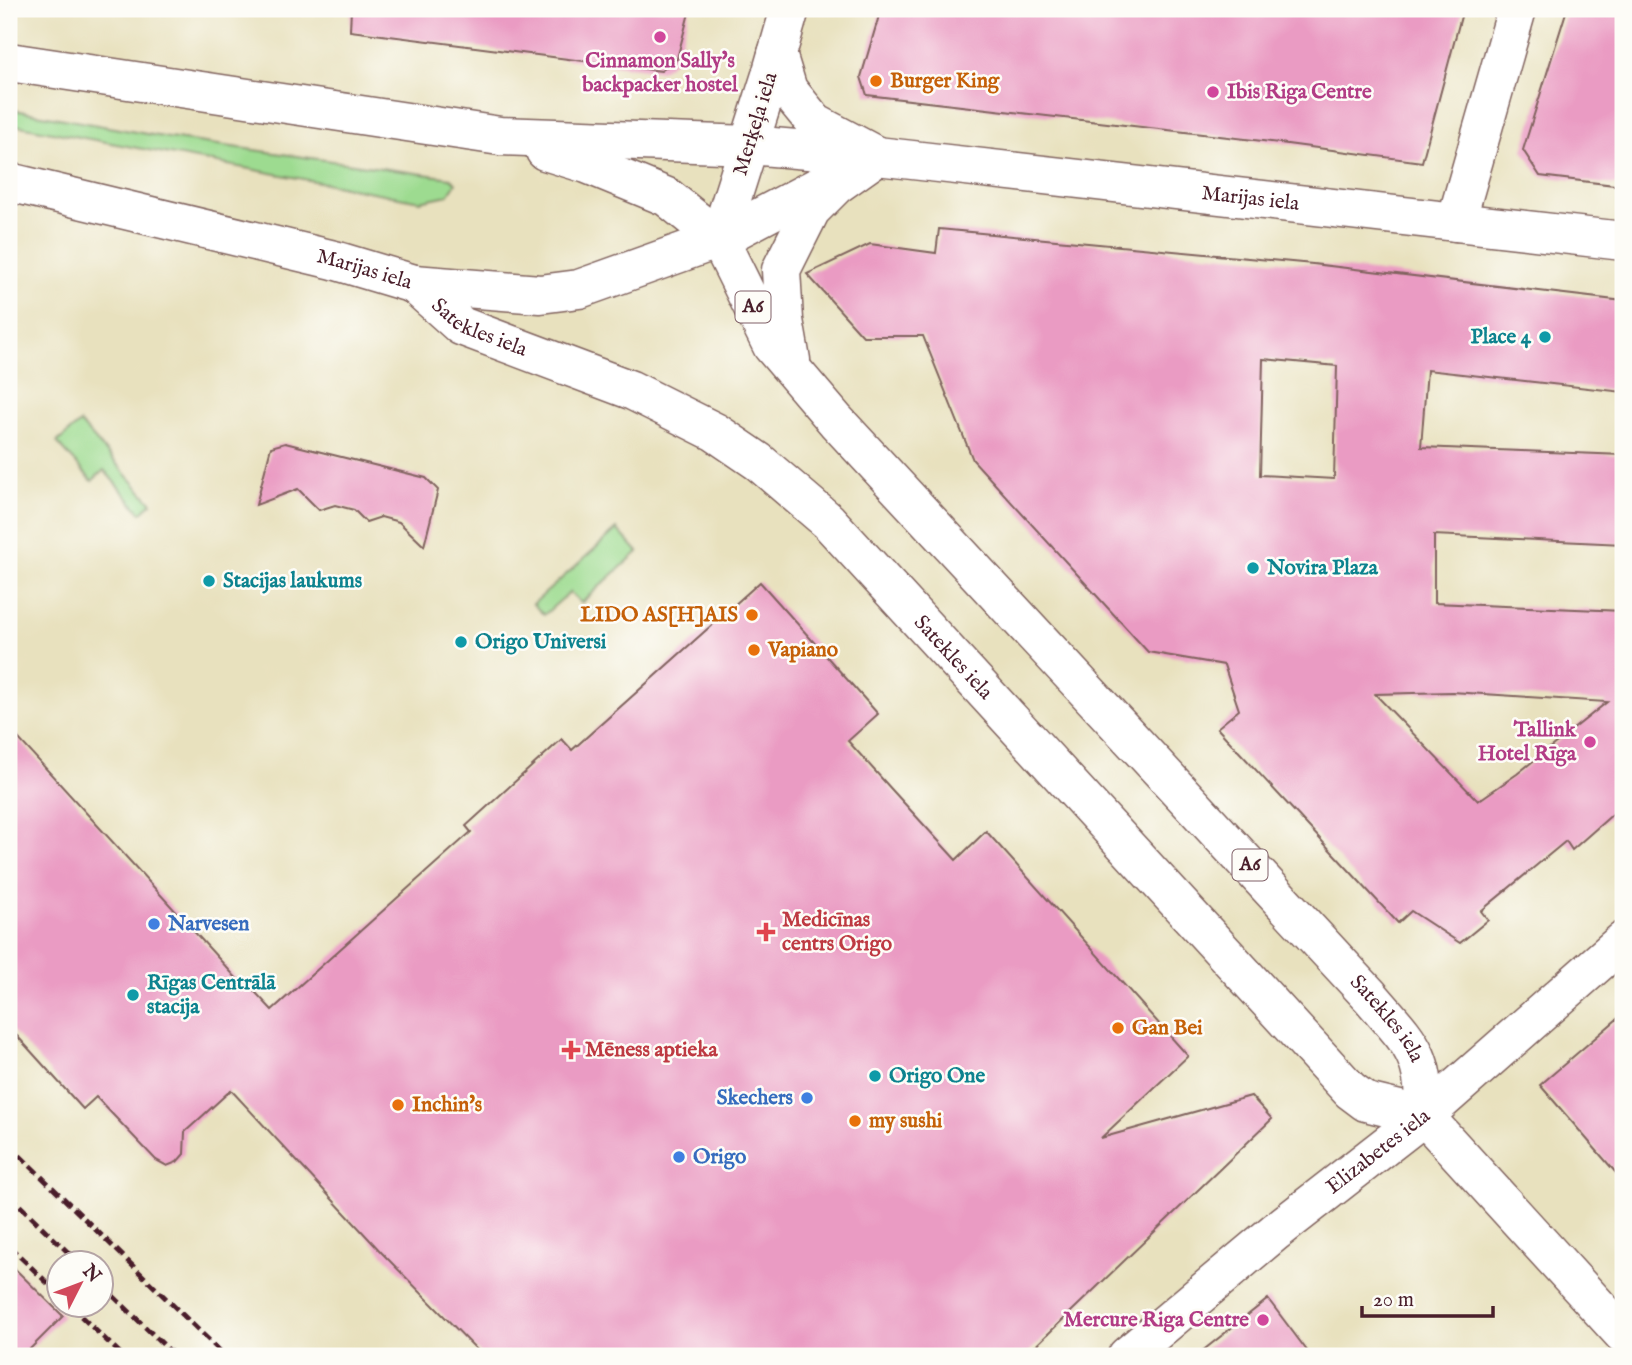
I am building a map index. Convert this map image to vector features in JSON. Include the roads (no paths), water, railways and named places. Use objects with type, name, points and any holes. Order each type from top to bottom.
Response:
[{"type":"main road","name":"Merķeļa iela","points":[[719,239],[790,9]]},
{"type":"main road","points":[[1456,222],[1517,9]]},
{"type":"main road","points":[[777,54],[788,90],[815,123],[877,156],[836,185],[811,210],[781,270],[784,320],[793,372]]},
{"type":"main road","name":"Marijas iela","points":[[9,62],[500,136],[750,145],[877,156],[1623,242]]},
{"type":"main road","name":"Marijas iela","points":[[500,136],[587,164],[667,197],[719,239]]},
{"type":"main road","name":"Marijas iela","points":[[9,183],[334,260],[414,284],[540,294],[579,289],[719,239],[877,156]]},
{"type":"main road","name":"Satekles iela","points":[[414,284],[461,326],[631,390],[715,432],[759,462],[828,521],[1350,1090],[1366,1102],[1424,1116],[1425,1090],[1419,1059],[1407,1040],[1378,1004],[793,372],[772,346],[719,239]]},
{"type":"main road","name":"Elizabetes iela","points":[[1127,1356],[1275,1232],[1424,1116],[1623,941]]},
{"type":"main road","points":[[1424,1116],[1623,1334]]},
{"type":"railway","points":[[9,1145],[225,1356]]},
{"type":"railway","points":[[9,1195],[66,1250]]},
{"type":"railway","points":[[9,1246],[46,1282]]},
{"type":"railway","points":[[116,1299],[175,1356]]},
{"type":"railway","points":[[85,1320],[123,1356]]},
{"type":"place","name":"Cinnamon Sally's backpacker hostel","points":[[660,37]]},
{"type":"place","name":"Burger King","points":[[876,81]]},
{"type":"place","name":"Ibis Riga Centre","points":[[1213,92]]},
{"type":"place","name":"Place 4","points":[[1545,337]]},
{"type":"place","name":"Novira Plaza","points":[[1253,568]]},
{"type":"place","name":"Stacijas laukums","points":[[209,581]]},
{"type":"place","name":"LIDO AS[H]AIS","points":[[752,615]]},
{"type":"place","name":"Origo Universi","points":[[461,642]]},
{"type":"place","name":"Vapiano","points":[[754,650]]},
{"type":"place","name":"Tallink Hotel Rīga","points":[[1590,742]]},
{"type":"place","name":"Narvesen","points":[[154,924]]},
{"type":"place","name":"Medicīnas centrs Origo","points":[[766,932]]},
{"type":"place","name":"Rīgas Centrālā stacija","points":[[133,995]]},
{"type":"place","name":"Gan Bei","points":[[1118,1028]]},
{"type":"place","name":"Mēness aptieka","points":[[571,1050]]},
{"type":"place","name":"Origo One","points":[[875,1076]]},
{"type":"place","name":"Skechers","points":[[807,1098]]},
{"type":"place","name":"Inchin's","points":[[398,1105]]},
{"type":"place","name":"my sushi","points":[[855,1121]]},
{"type":"place","name":"Origo","points":[[679,1157]]},
{"type":"place","name":"Mercure Riga Centre","points":[[1263,1320]]}]
